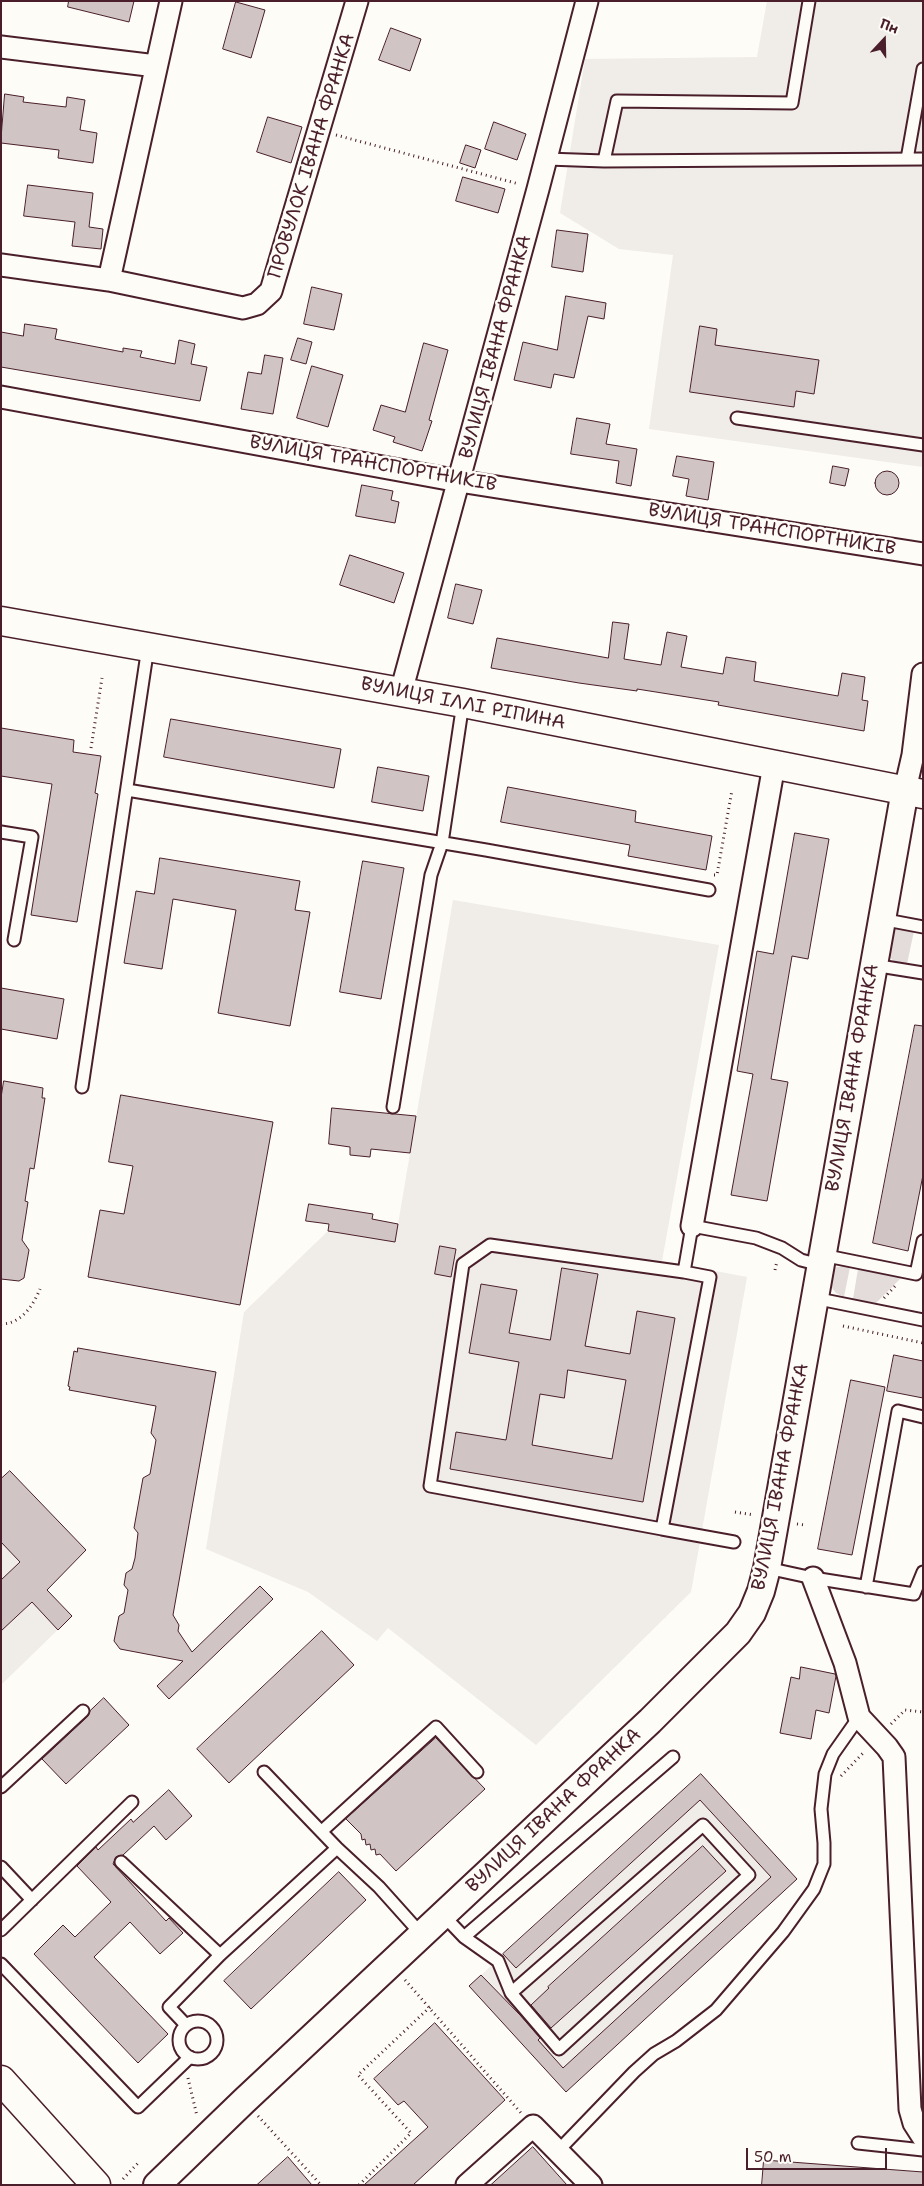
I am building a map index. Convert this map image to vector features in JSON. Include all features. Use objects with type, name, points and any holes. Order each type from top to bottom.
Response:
[{"type":"main road","name":"ВУЛИЦЯ ІЛЛІ РІПИНА","points":[[1,621],[463,703],[914,792]]},
{"type":"main road","points":[[1,2080],[96,2185]]},
{"type":"street","name":"ПРОВУЛОК ІВАНА ФРАНКА","points":[[109,280],[244,308],[257,304],[271,291],[358,1]]},
{"type":"street","name":"ВУЛИЦЯ ІВАНА ФРАНКА","points":[[401,692],[547,159],[587,1]]},
{"type":"street","points":[[1,265],[109,280],[156,66],[174,5]]},
{"type":"street","points":[[1,47],[156,66]]},
{"type":"street","name":"ВУЛИЦЯ ТРАНСПОРТНИКІВ","points":[[1,397],[460,481],[923,554]]},
{"type":"street","name":"ВУЛИЦЯ ІВАНА ФРАНКА","points":[[157,2185],[244,2101],[650,1721],[738,1633],[752,1613],[762,1591],[881,919],[914,792],[913,755],[923,674]]},
{"type":"street","points":[[692,1226],[774,765]]},
{"type":"street","points":[[813,1578],[845,1663],[859,1716],[887,1746],[894,1757],[910,2109],[914,2122],[923,2137]]},
{"type":"street","points":[[467,2185],[533,2126],[590,2185]]},
{"type":"lane","points":[[604,161],[617,101],[792,102],[809,1]]},
{"type":"lane","points":[[907,159],[923,69]]},
{"type":"lane","points":[[547,159],[604,161],[923,159]]},
{"type":"lane","points":[[737,418],[923,445]]},
{"type":"lane","points":[[82,1087],[148,647]]},
{"type":"lane","points":[[392,1107],[431,875],[442,843],[463,703]]},
{"type":"lane","points":[[127,790],[709,890]]},
{"type":"lane","points":[[1,832],[32,837],[14,940]]},
{"type":"lane","points":[[881,919],[923,927]]},
{"type":"lane","points":[[873,965],[923,973]]},
{"type":"lane","points":[[684,1272],[692,1226],[756,1238],[782,1248],[801,1260],[821,1260],[916,1274],[923,1241]]},
{"type":"lane","points":[[662,1529],[710,1277],[490,1245],[463,1264],[430,1486],[662,1529],[734,1542]]},
{"type":"lane","points":[[814,1298],[923,1320]]},
{"type":"lane","points":[[866,1587],[898,1411],[923,1417]]},
{"type":"lane","points":[[766,1568],[813,1578],[914,1594],[923,1572]]},
{"type":"lane","points":[[1,1787],[83,1711]]},
{"type":"lane","points":[[557,2152],[634,2072],[654,2054],[676,2041],[716,2010],[783,1932],[814,1888],[824,1864],[821,1809],[825,1774],[833,1754],[859,1716]]},
{"type":"lane","points":[[322,1831],[436,1727],[477,1772]]},
{"type":"lane","points":[[464,1938],[673,1757]]},
{"type":"lane","points":[[264,1772],[337,1848],[379,1887],[422,1935]]},
{"type":"lane","points":[[1,1930],[132,1802]]},
{"type":"lane","points":[[443,1915],[464,1938],[498,1961],[511,1993],[558,2049],[749,1875],[703,1825],[511,1993]]},
{"type":"lane","points":[[186,2025],[169,2007],[220,1955],[337,1848]]},
{"type":"lane","points":[[121,1862],[220,1955]]},
{"type":"lane","points":[[1,1867],[32,1900]]},
{"type":"lane","points":[[1,1964],[138,2107],[187,2060],[200,2059],[212,2053],[216,2047],[217,2036],[214,2028],[206,2022],[194,2021],[186,2025],[180,2033],[179,2042],[187,2060]]},
{"type":"lane","points":[[858,2142],[923,2150]]},
{"type":"path","points":[[319,130],[538,190]]},
{"type":"path","points":[[91,748],[102,678]]},
{"type":"path","points":[[692,887],[695,872],[717,875],[732,790]]},
{"type":"path","points":[[879,1304],[902,1278]]},
{"type":"path","points":[[1,1324],[21,1317],[34,1302],[40,1289]]},
{"type":"path","points":[[843,1326],[923,1342]]},
{"type":"path","points":[[735,1512],[758,1516]]},
{"type":"path","points":[[905,1710],[923,1712]]},
{"type":"path","points":[[391,1965],[533,2126]]},
{"type":"path","points":[[359,2185],[411,2133],[358,2075],[430,2007]]},
{"type":"path","points":[[187,2060],[198,2118]]},
{"type":"path","points":[[244,2101],[321,2185]]},
{"type":"path","points":[[123,2179],[140,2161]]},
{"type":"shaded area","points":[[767,1],[923,1],[923,467],[649,429],[673,255],[619,249],[560,213],[585,59],[757,57]]},
{"type":"shaded area","points":[[453,900],[719,945],[662,1261],[747,1277],[691,1592],[536,1745],[388,1628],[377,1641],[308,1592],[206,1549],[244,1312],[328,1231],[395,1242]]},
{"type":"shaded area","points":[[892,928],[914,931],[907,964],[895,962],[887,955]]},
{"type":"shaded area","points":[[850,1267],[844,1297],[836,1293],[829,1284],[832,1268]]},
{"type":"shaded area","points":[[858,1269],[901,1278],[876,1303],[853,1299]]},
{"type":"shaded area","points":[[1,1491],[72,1565],[47,1590],[72,1616],[1,1685]]},
{"type":"shaded area","points":[[701,1774],[797,1879],[566,2092],[469,1986]]},
{"type":"building","points":[[69,1],[134,1],[129,22],[68,7]]},
{"type":"building","points":[[236,2],[265,10],[251,58],[223,49]]},
{"type":"building","points":[[391,28],[421,39],[410,71],[379,60]]},
{"type":"building","points":[[5,94],[24,97],[23,102],[66,107],[67,97],[85,100],[80,130],[97,133],[93,163],[58,158],[59,150],[1,143]]},
{"type":"building","points":[[268,117],[302,127],[291,163],[257,152]]},
{"type":"building","points":[[494,122],[526,134],[517,160],[485,149]]},
{"type":"building","points":[[466,145],[481,150],[475,168],[460,163]]},
{"type":"building","points":[[463,177],[505,189],[498,213],[456,201]]},
{"type":"building","points":[[28,185],[93,193],[89,227],[103,229],[101,249],[72,246],[75,222],[24,216]]},
{"type":"building","points":[[557,230],[588,234],[583,272],[552,267]]},
{"type":"building","points":[[312,287],[342,294],[334,330],[304,324]]},
{"type":"building","points":[[566,296],[606,303],[604,319],[588,316],[574,378],[554,374],[551,388],[514,380],[523,342],[557,350]]},
{"type":"building","points":[[25,324],[57,329],[55,339],[123,352],[123,348],[142,351],[140,357],[175,364],[179,340],[195,344],[191,364],[207,367],[200,401],[1,367],[1,332],[23,336]]},
{"type":"building","points":[[700,326],[717,329],[715,345],[819,360],[814,394],[796,391],[794,407],[690,392]]},
{"type":"building","points":[[298,338],[312,342],[306,364],[291,360]]},
{"type":"building","points":[[424,343],[448,350],[429,420],[432,421],[422,451],[393,442],[395,437],[373,430],[381,405],[405,412]]},
{"type":"building","points":[[265,355],[283,358],[273,414],[241,409],[248,372],[261,374]]},
{"type":"building","points":[[312,366],[343,375],[328,427],[297,418]]},
{"type":"building","points":[[577,418],[610,424],[606,444],[637,449],[631,486],[616,483],[619,461],[571,454]]},
{"type":"building","points":[[677,456],[714,462],[708,500],[686,496],[689,479],[673,476]]},
{"type":"building","points":[[833,466],[849,469],[845,486],[830,483]]},
{"type":"building","points":[[887,471],[892,472],[898,478],[898,488],[892,494],[887,495],[882,494],[876,488],[875,483],[876,478],[882,472]]},
{"type":"building","points":[[362,485],[393,491],[391,500],[399,502],[395,523],[356,516]]},
{"type":"building","points":[[350,555],[404,573],[394,603],[340,585]]},
{"type":"building","points":[[456,584],[482,590],[473,624],[448,618]]},
{"type":"building","points":[[613,622],[629,624],[624,659],[661,665],[667,632],[687,636],[681,667],[723,674],[726,657],[756,662],[754,681],[838,696],[842,673],[865,677],[862,700],[868,701],[864,731],[718,705],[719,702],[637,689],[637,691],[579,683],[491,668],[497,638],[608,658]]},
{"type":"building","points":[[171,719],[341,749],[334,788],[164,757]]},
{"type":"building","points":[[1,728],[74,740],[73,752],[101,756],[95,793],[98,794],[77,922],[31,915],[52,784],[1,776]]},
{"type":"building","points":[[378,767],[429,776],[423,811],[372,802]]},
{"type":"building","points":[[508,787],[636,811],[635,822],[712,836],[706,870],[628,856],[630,845],[501,822]]},
{"type":"building","points":[[795,833],[829,839],[808,959],[792,956],[771,1079],[788,1082],[767,1201],[731,1195],[753,1074],[737,1071],[757,951],[773,954]]},
{"type":"building","points":[[160,858],[300,881],[295,910],[310,912],[290,1026],[218,1013],[236,910],[173,899],[162,969],[124,963],[136,891],[154,894]]},
{"type":"building","points":[[363,861],[404,868],[381,999],[340,992]]},
{"type":"building","points":[[1,988],[64,999],[57,1039],[1,1029]]},
{"type":"building","points":[[915,1025],[923,1026],[923,1175],[908,1251],[873,1243]]},
{"type":"building","points":[[4,1081],[43,1088],[42,1098],[45,1098],[34,1169],[30,1168],[25,1201],[28,1202],[22,1240],[29,1250],[24,1278],[19,1281],[1,1279],[1,1098]]},
{"type":"building","points":[[121,1095],[273,1122],[240,1305],[88,1277],[100,1210],[124,1214],[133,1166],[109,1162]]},
{"type":"building","points":[[332,1108],[416,1116],[410,1153],[371,1149],[370,1157],[350,1155],[350,1147],[329,1144]]},
{"type":"building","points":[[309,1204],[373,1214],[372,1219],[398,1224],[395,1242],[328,1231],[329,1224],[306,1221]]},
{"type":"building","points":[[440,1246],[456,1249],[451,1277],[435,1274]]},
{"type":"building","points":[[562,1268],[598,1274],[585,1346],[630,1354],[637,1311],[675,1318],[643,1502],[450,1469],[456,1432],[506,1440],[519,1362],[469,1353],[481,1284],[517,1290],[509,1333],[550,1340]],"holes":[[[568,1370],[626,1380],[612,1459],[532,1445],[540,1394],[564,1398]]]},
{"type":"building","points":[[78,1348],[216,1372],[173,1615],[179,1625],[178,1631],[192,1652],[260,1586],[273,1599],[169,1699],[157,1686],[183,1661],[120,1649],[114,1641],[119,1616],[124,1613],[128,1590],[124,1585],[126,1573],[132,1569],[135,1558],[138,1533],[134,1528],[143,1478],[150,1474],[156,1440],[151,1433],[156,1406],[69,1390],[70,1387],[68,1386],[74,1351],[77,1352]]},
{"type":"building","points":[[894,1355],[923,1361],[923,1398],[887,1391]]},
{"type":"building","points":[[851,1380],[885,1387],[852,1555],[818,1549]]},
{"type":"building","points":[[10,1471],[86,1550],[47,1590],[72,1616],[58,1630],[32,1602],[1,1631],[1,1580],[20,1562],[1,1542],[1,1479]]},
{"type":"building","points":[[322,1631],[354,1665],[229,1783],[197,1749]]},
{"type":"building","points":[[801,1667],[835,1674],[836,1676],[829,1713],[816,1710],[811,1739],[780,1733],[791,1677],[799,1679]]},
{"type":"building","points":[[104,1698],[129,1725],[66,1784],[42,1759],[88,1716],[90,1711]]},
{"type":"building","points":[[436,1738],[485,1789],[396,1871],[380,1854],[376,1855],[375,1849],[371,1850],[370,1844],[366,1845],[365,1839],[362,1840],[361,1834],[346,1819]]},
{"type":"building","points":[[701,1774],[797,1879],[566,2092],[469,1986],[481,1975],[520,2015],[540,2038],[538,2040],[563,2068],[771,1877],[700,1800],[516,1968],[503,1954]]},
{"type":"building","points":[[169,1790],[192,1816],[166,1840],[154,1826],[123,1855],[116,1857],[113,1864],[166,1921],[169,1918],[183,1933],[160,1954],[130,1922],[94,1957],[168,2034],[138,2063],[34,1954],[63,1925],[75,1937],[111,1902],[77,1866],[96,1847],[98,1850],[131,1819],[133,1822]]},
{"type":"building","points":[[703,1846],[726,1871],[551,2028],[531,2005],[548,1987]]},
{"type":"building","points":[[339,1872],[366,1900],[251,2009],[224,1981]]},
{"type":"building","points":[[435,2023],[505,2100],[413,2185],[364,2185],[428,2127],[404,2101],[398,2105],[374,2079]]},
{"type":"building","points":[[533,2147],[567,2185],[491,2185]]},
{"type":"building","points":[[288,2157],[312,2185],[257,2185]]},
{"type":"building","points":[[764,2160],[923,2172],[923,2185],[762,2185]]}]
